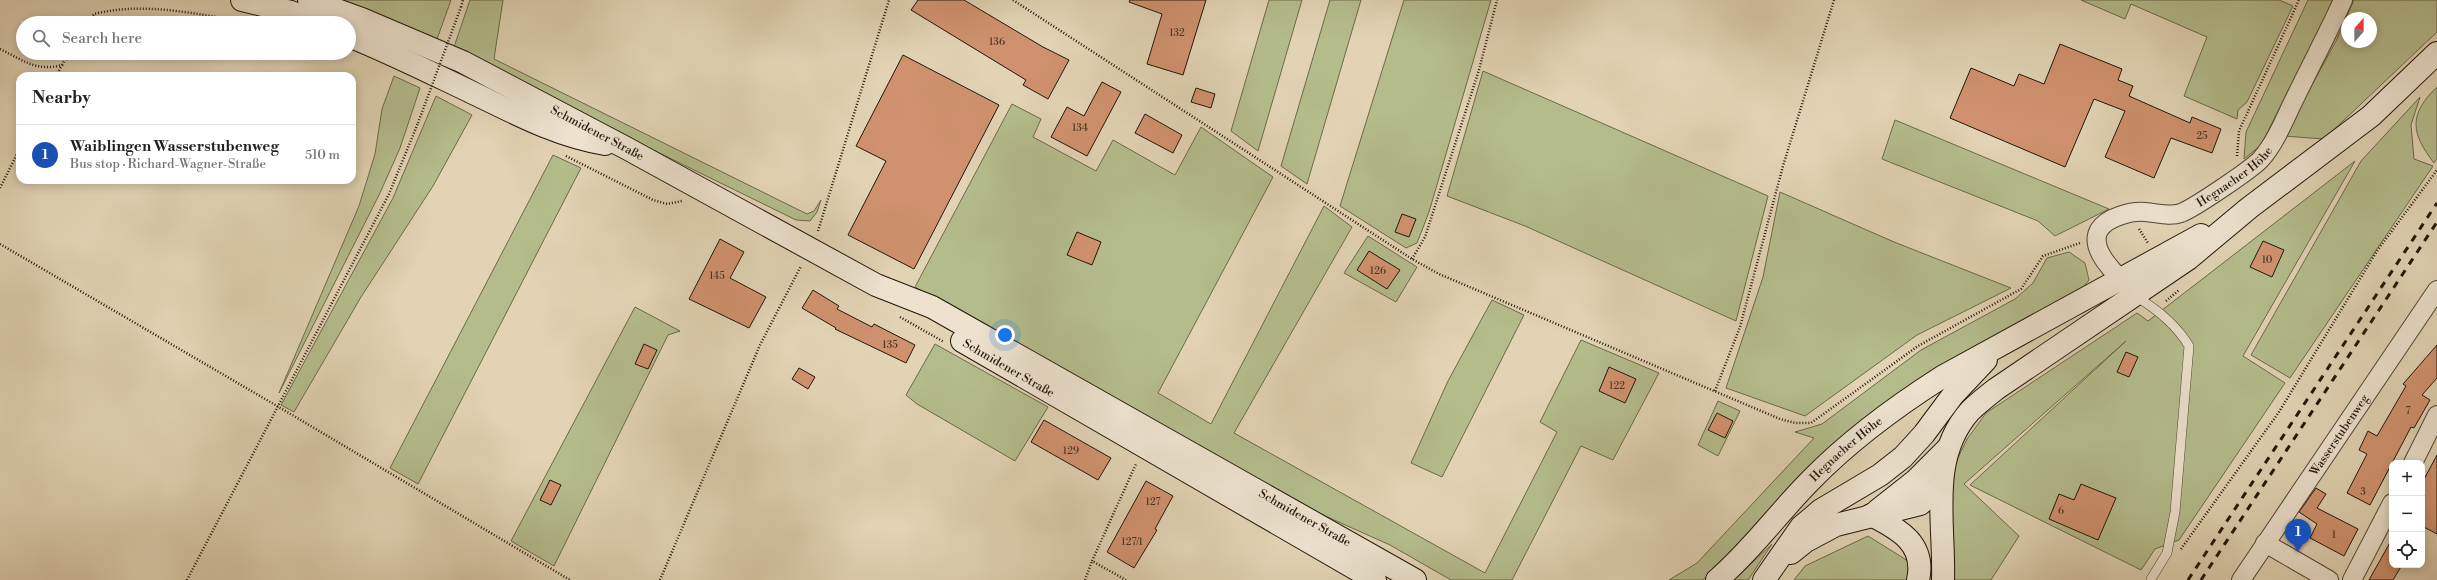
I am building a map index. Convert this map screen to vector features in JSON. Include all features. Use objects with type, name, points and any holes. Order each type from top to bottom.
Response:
[{"type":"main road","points":[[242,0],[291,12],[301,16]]},
{"type":"main road","name":"Schmidener Straße","points":[[309,0],[354,16]]},
{"type":"main road","name":"Schmidener Straße","points":[[356,17],[463,62],[628,149],[806,255],[932,307],[1149,439],[1375,580]]},
{"type":"main road","points":[[356,39],[469,91],[528,121],[574,138],[628,149]]},
{"type":"main road","name":"Hegnacher Höhe","points":[[1871,516],[1915,481],[1948,448],[1970,411],[1996,389],[2129,288],[2249,208],[2371,116],[2437,53]]},
{"type":"main road","name":"Hegnacher Höhe","points":[[1717,580],[1811,480],[1867,428],[1942,377],[1997,348],[2129,288]]},
{"type":"main road","name":"Hegnacher Höhe","points":[[1769,573],[1801,527],[1821,510],[1880,475],[1903,457],[1924,434],[1953,395],[1997,348]]},
{"type":"main road","name":"Schmidener Straße","points":[[1149,439],[1415,580]]},
{"type":"main road","name":"Hegnacher Höhe","points":[[1944,580],[1944,549],[1940,487],[1948,448]]},
{"type":"main road","name":"Hegnacher Höhe","points":[[1769,573],[1806,541],[1836,525],[1920,504],[1940,487]]},
{"type":"main road","points":[[1871,516],[1894,527],[1912,542],[1921,566],[1918,580]]},
{"type":"street","name":"Hegnacher Höhe","points":[[2096,238],[2099,230],[2108,221],[2129,214],[2144,212],[2165,216],[2181,213],[2236,178],[2261,159],[2281,127],[2343,0]]},
{"type":"street","points":[[2096,238],[2097,246],[2101,254],[2129,288]]},
{"type":"street","name":"Wasserstubenweg","points":[[2241,580],[2437,290]]},
{"type":"street","points":[[2414,460],[2437,414]]},
{"type":"street","points":[[2352,580],[2389,509]]},
{"type":"street","points":[[2265,543],[2329,580]]},
{"type":"lane","points":[[2129,288],[2157,309],[2183,335],[2189,346],[2176,512],[2167,553],[2151,579]]},
{"type":"path","points":[[187,580],[389,194],[418,123],[463,0]]},
{"type":"path","points":[[660,580],[760,345],[817,235],[889,0]]},
{"type":"path","points":[[1013,0],[1412,259],[1439,274],[1780,419],[1795,423],[1811,423],[1918,346],[2020,289],[2044,256],[2096,238]]},
{"type":"path","points":[[1412,259],[1425,237],[1478,70],[1497,0]]},
{"type":"path","points":[[1716,391],[1740,327],[1783,166],[1834,0]]},
{"type":"path","points":[[2236,178],[2239,131],[2299,0]]},
{"type":"path","points":[[93,16],[94,14],[113,9],[156,10],[200,16]]},
{"type":"path","points":[[0,50],[16,57]]},
{"type":"path","points":[[21,60],[47,69],[62,65]]},
{"type":"path","points":[[58,72],[65,60]]},
{"type":"path","points":[[0,188],[16,156]]},
{"type":"path","points":[[2167,553],[2182,548],[2279,412],[2377,251],[2437,170]]},
{"type":"path","points":[[0,244],[278,406],[570,580]]},
{"type":"path","points":[[1084,580],[1149,439]]},
{"type":"path","points":[[1092,561],[1126,580]]},
{"type":"green space","points":[[336,0],[451,0],[436,42]]},
{"type":"green space","points":[[470,0],[503,0],[494,59],[807,214],[814,211],[821,200],[817,212],[810,221],[796,220],[531,90],[454,47]]},
{"type":"green space","points":[[1269,0],[1302,0],[1258,151],[1231,131]]},
{"type":"green space","points":[[1330,0],[1361,0],[1307,184],[1281,166]]},
{"type":"green space","points":[[1404,0],[1491,0],[1429,212],[1417,243],[1406,248],[1340,206]]},
{"type":"green space","points":[[2081,0],[2279,0],[2293,6],[2247,102],[2238,110],[2237,119],[2184,96],[2207,37],[2131,4],[2125,19]]},
{"type":"green space","points":[[2308,0],[2334,0],[2261,145],[2244,159],[2246,132]]},
{"type":"green space","points":[[2354,0],[2437,0],[2437,32],[2324,139],[2284,136],[2341,30],[2341,48],[2377,48],[2377,12],[2349,12]]},
{"type":"green space","points":[[1483,71],[1768,196],[1736,321],[1525,226],[1447,196]]},
{"type":"green space","points":[[394,76],[420,88],[400,148],[380,193],[279,393],[359,206],[375,154],[382,109]]},
{"type":"green space","points":[[2437,87],[2437,159],[2434,163],[2421,142],[2417,133],[2416,124],[2417,115],[2421,106]]},
{"type":"green space","points":[[436,96],[472,115],[433,186],[361,297],[294,412],[281,405],[393,198]]},
{"type":"green space","points":[[2420,97],[2411,125],[2414,159],[2433,166],[2290,378],[2251,355],[2361,161]]},
{"type":"green space","points":[[1012,104],[1041,119],[1033,137],[1096,171],[1113,140],[1175,175],[1201,127],[1273,177],[1158,393],[1211,424],[1324,206],[1352,227],[1234,433],[1485,573],[1557,432],[1540,422],[1581,340],[1659,373],[1613,460],[1581,446],[1512,580],[1451,580],[1390,545],[1303,506],[915,287]]},
{"type":"green space","points":[[1895,120],[2109,209],[2055,236],[2038,221],[1882,159]]},
{"type":"green space","points":[[553,155],[581,168],[418,484],[390,468]]},
{"type":"green space","points":[[2355,161],[2243,356],[2285,383],[2179,540],[2155,549],[2141,570],[1970,485],[2126,341],[1964,484],[2019,536],[1991,580],[1951,580],[1949,505],[1955,464],[1967,439],[1986,413],[2137,313],[2148,321]]},
{"type":"green space","points":[[1780,192],[1894,242],[2011,288],[1917,335],[1805,416],[1726,388],[1763,277]]},
{"type":"green space","points":[[1368,236],[1417,267],[1396,302],[1344,273]]},
{"type":"green space","points":[[2069,252],[2085,263],[2089,280],[2078,294],[1944,365],[1703,580],[1669,580],[1697,563],[1814,438],[1795,432],[1822,424],[1921,350],[2015,299],[2033,283],[2047,258]]},
{"type":"green space","points":[[1492,300],[1524,315],[1442,477],[1411,463],[1448,381]]},
{"type":"green space","points":[[635,307],[680,331],[668,335],[554,566],[511,541]]},
{"type":"green space","points":[[935,344],[1048,407],[1015,461],[917,404],[906,395]]},
{"type":"green space","points":[[1718,401],[1740,411],[1718,456],[1698,445]]},
{"type":"green space","points":[[1868,536],[1908,561],[1911,573],[1909,580],[1794,580],[1805,566]]},
{"type":"green space","points":[[1772,544],[1748,580],[1734,580]]},
{"type":"building","points":[[918,0],[964,0],[1043,47],[1069,60],[1048,99],[1023,85],[1026,80],[911,10]]},
{"type":"building","points":[[1130,0],[1206,0],[1183,75],[1147,64],[1162,14],[1129,2]]},
{"type":"building","points":[[2060,44],[2122,69],[2118,80],[2133,86],[2129,96],[2190,123],[2192,117],[2221,129],[2212,153],[2171,138],[2154,178],[2105,157],[2125,111],[2094,99],[2065,167],[1950,118],[1971,68],[2014,86],[2019,74],[2044,84]]},
{"type":"building","points":[[903,55],[999,105],[914,269],[848,235],[886,161],[856,146]]},
{"type":"building","points":[[1102,82],[1121,92],[1087,156],[1051,137],[1067,107],[1084,116]]},
{"type":"building","points":[[1196,88],[1215,94],[1211,108],[1191,102]]},
{"type":"building","points":[[1145,114],[1182,135],[1173,153],[1135,133]]},
{"type":"building","points":[[1402,214],[1416,219],[1409,237],[1395,232]]},
{"type":"building","points":[[1077,232],[1101,242],[1092,265],[1067,255]]},
{"type":"building","points":[[720,239],[744,252],[730,278],[766,297],[749,328],[689,299]]},
{"type":"building","points":[[2263,241],[2284,250],[2272,277],[2250,267]]},
{"type":"building","points":[[1369,251],[1400,270],[1387,289],[1357,270]]},
{"type":"building","points":[[813,290],[839,306],[837,309],[872,327],[874,324],[915,345],[906,363],[835,329],[836,328],[802,308]]},
{"type":"building","points":[[644,344],[657,350],[648,369],[635,364]]},
{"type":"building","points":[[2437,345],[2437,378],[2422,395],[2430,400],[2414,428],[2411,427],[2394,460],[2389,460],[2389,469],[2370,505],[2347,493],[2367,454],[2359,450],[2368,431],[2377,436],[2406,386],[2403,384]]},
{"type":"building","points":[[2126,352],[2138,357],[2129,377],[2117,372]]},
{"type":"building","points":[[1609,367],[1636,379],[1625,403],[1599,391]]},
{"type":"building","points":[[799,368],[815,377],[808,389],[792,379]]},
{"type":"building","points":[[1717,413],[1733,421],[1725,438],[1708,430]]},
{"type":"building","points":[[1044,420],[1111,458],[1098,480],[1031,442]]},
{"type":"building","points":[[2437,455],[2437,534],[2425,528],[2425,477]]},
{"type":"building","points":[[550,480],[561,485],[551,505],[540,500]]},
{"type":"building","points":[[1146,481],[1173,496],[1155,529],[1157,530],[1134,568],[1107,552]]},
{"type":"building","points":[[2081,484],[2116,498],[2098,540],[2049,519],[2059,494],[2074,500]]},
{"type":"building","points":[[2316,488],[2326,494],[2317,508],[2358,529],[2344,556],[2310,538],[2317,524],[2299,512]]},
{"type":"building","points":[[2389,544],[2389,568],[2400,568],[2393,580],[2369,580]]},
{"type":"railway","points":[[2188,580],[2437,203]]},
{"type":"railway","points":[[2201,580],[2437,222]]},
{"type":"place","name":"Waiblingen Wasserstubenweg","points":[[2298,552]]}]
